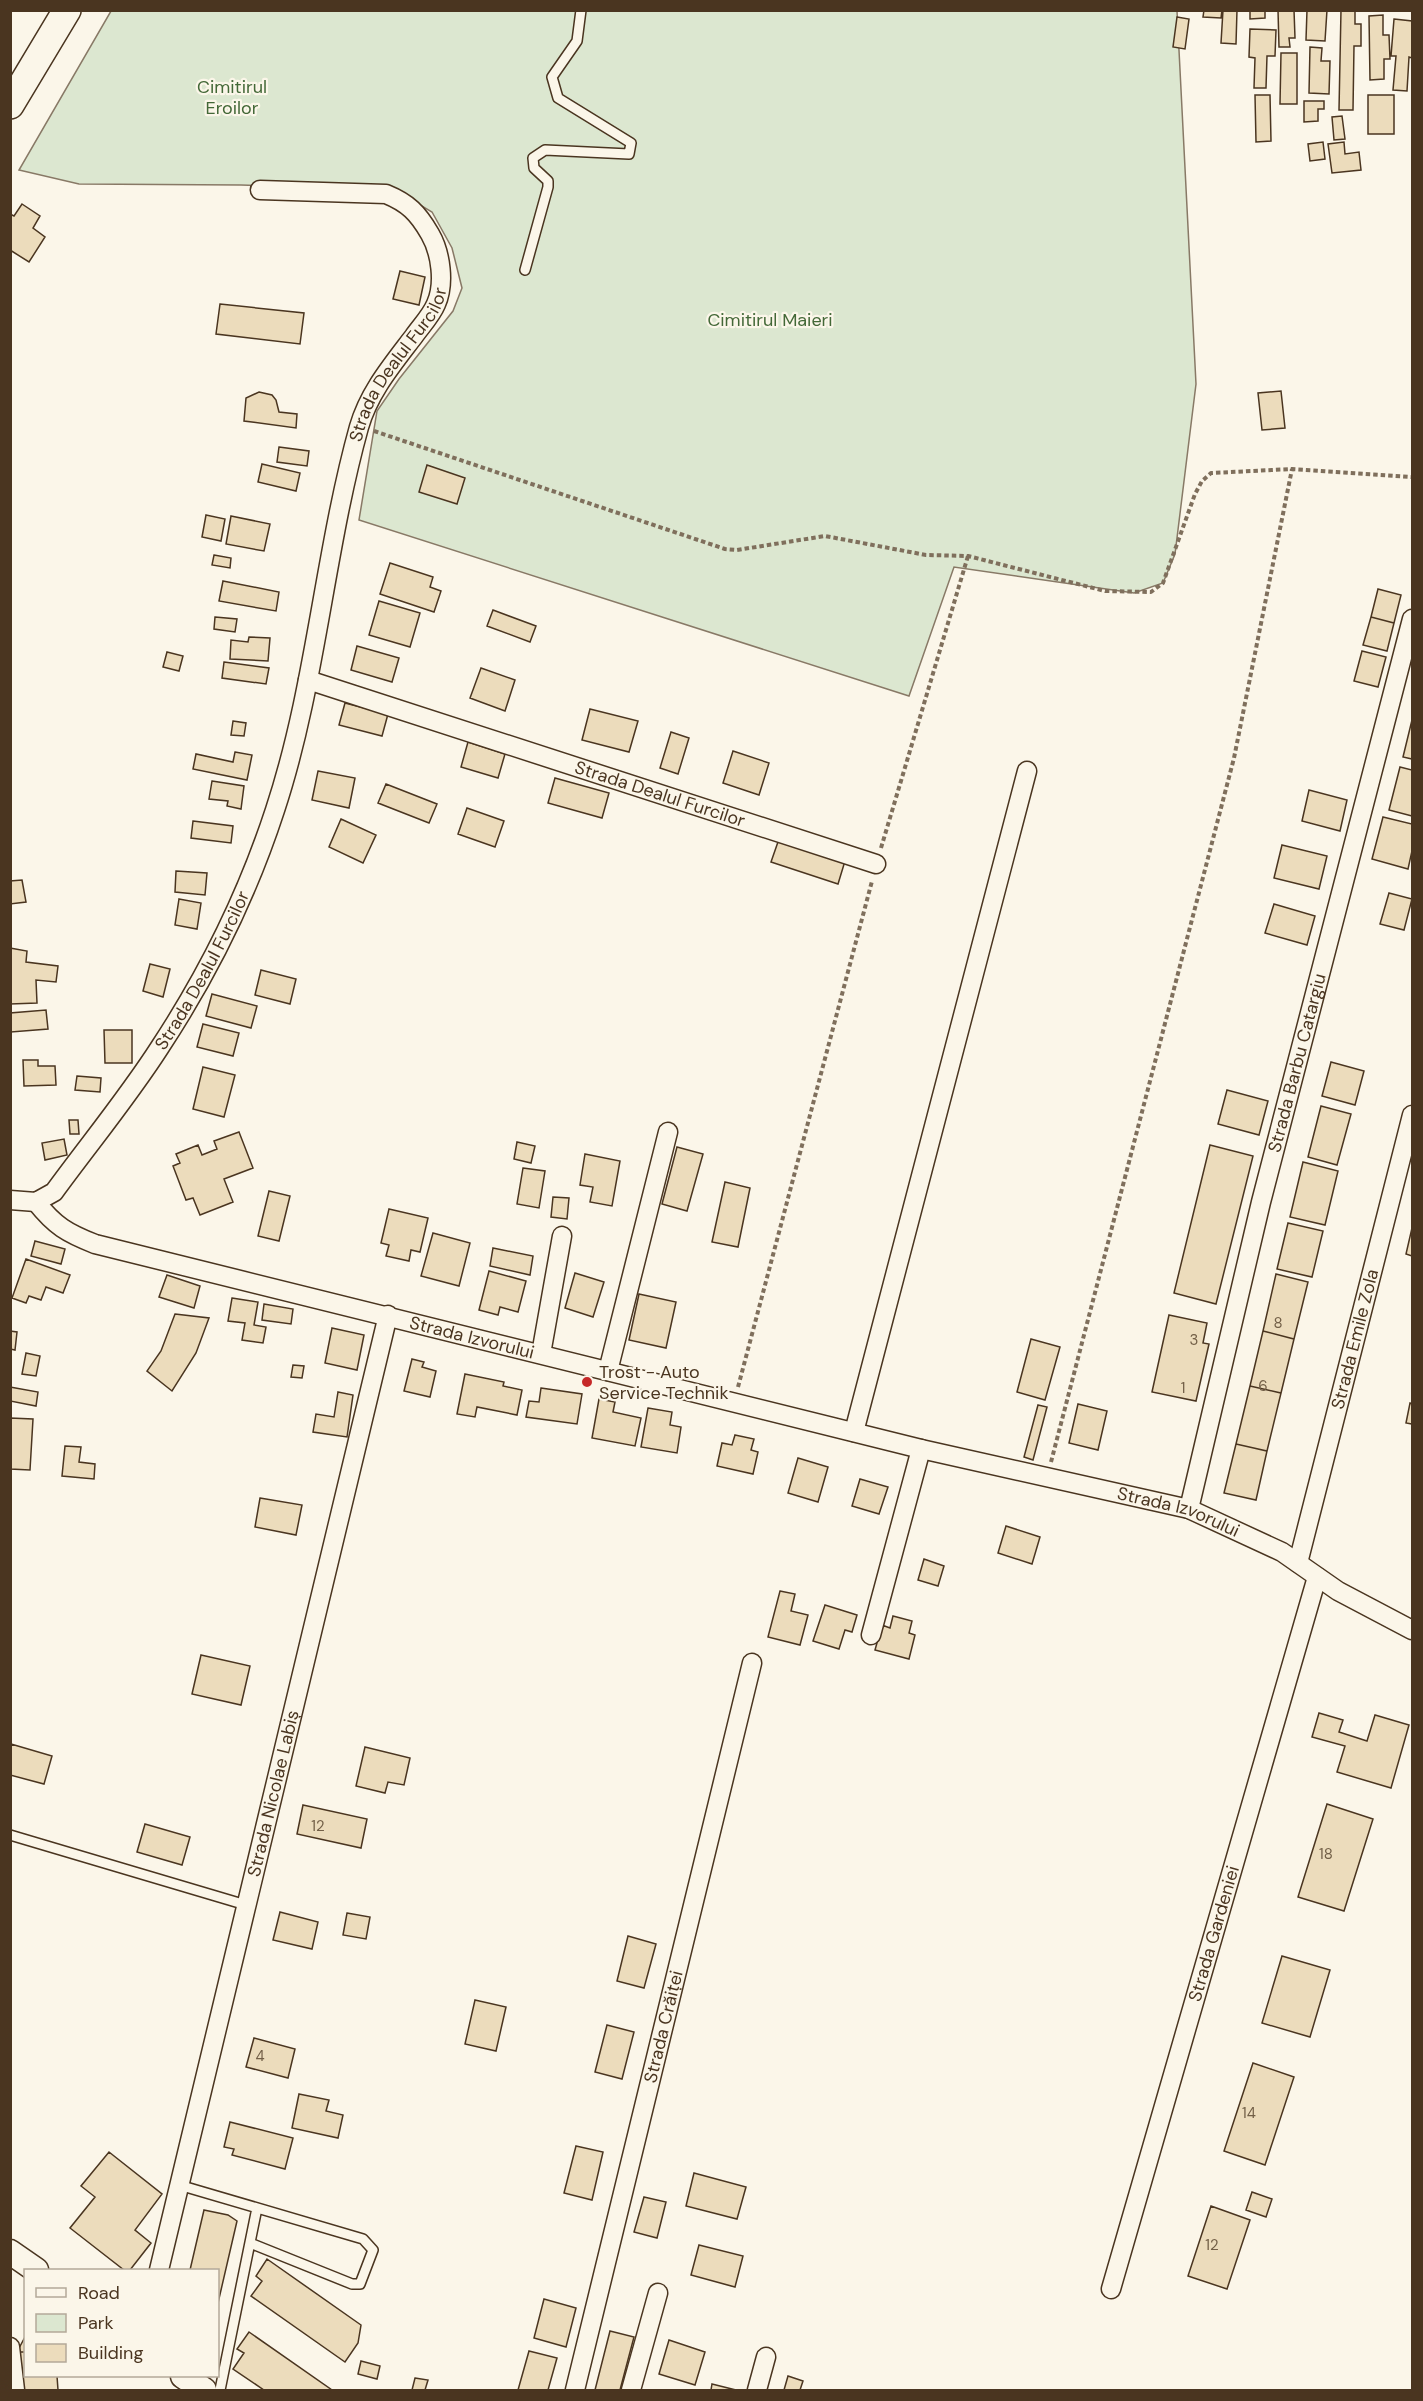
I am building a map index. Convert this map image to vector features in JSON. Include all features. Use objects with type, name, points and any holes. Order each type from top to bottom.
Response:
[{"type":"main road","points":[[10,105],[67,10]]},
{"type":"main road","points":[[11,2254],[33,2269]]},
{"type":"main road","points":[[184,2377],[204,2391]]},
{"type":"street","name":"Strada Dealul Furcilor","points":[[36,1202],[54,1192],[159,1050],[222,939],[255,868],[276,810],[297,732],[333,542],[359,426],[366,406],[379,383],[437,302],[441,281],[434,240],[417,212],[403,201],[386,194],[260,190]]},
{"type":"street","name":"Strada Barbu Catargiu","points":[[1189,1509],[1261,1202],[1413,619]]},
{"type":"street","name":"Strada Dealul Furcilor","points":[[308,680],[876,864]]},
{"type":"street","points":[[854,1432],[1027,771]]},
{"type":"street","name":"Strada Emile Zola","points":[[1298,1563],[1413,1115]]},
{"type":"street","points":[[608,1371],[668,1132]]},
{"type":"street","points":[[10,1200],[36,1202]]},
{"type":"street","name":"Strada Izvorului","points":[[36,1202],[52,1222],[68,1233],[95,1244],[921,1449],[1189,1509],[1282,1552],[1317,1577],[1413,1630]]},
{"type":"street","points":[[541,1354],[562,1236]]},
{"type":"street","name":"Strada Nicolae Labiș","points":[[159,2269],[388,1315]]},
{"type":"street","points":[[871,1635],[921,1449]]},
{"type":"street","name":"Strada Gardeniei","points":[[1111,2289],[1317,1577]]},
{"type":"street","name":"Strada Crăiței","points":[[575,2391],[752,1663]]},
{"type":"street","points":[[631,2391],[657,2293]]},
{"type":"street","points":[[10,2347],[15,2391]]},
{"type":"street","points":[[758,2391],[766,2357]]},
{"type":"lane","points":[[525,270],[548,187],[548,181],[534,168],[533,158],[545,150],[629,154],[631,143],[558,98],[552,77],[577,41],[581,10]]},
{"type":"lane","points":[[10,1835],[246,1905]]},
{"type":"lane","points":[[179,2185],[363,2239],[373,2250],[363,2280],[360,2284],[352,2284],[250,2243]]},
{"type":"lane","points":[[220,2391],[257,2208]]},
{"type":"path","points":[[359,426],[725,549],[737,550],[825,536],[926,555],[968,556],[1079,587],[1120,593],[1151,592],[1163,583],[1202,481],[1211,473],[1292,469],[1413,477]]},
{"type":"path","points":[[1048,1477],[1233,758],[1292,469]]},
{"type":"path","points":[[734,1402],[876,864],[968,556]]},
{"type":"green space","name":"Cimitirul Maieri","points":[[111,11],[1177,11],[1196,384],[1175,554],[1163,583],[1134,593],[954,567],[909,696],[359,520],[377,411],[399,379],[453,311],[462,288],[452,248],[432,212],[395,190],[241,185],[79,184],[19,170]]},
{"type":"building","points":[[1204,10],[1222,10],[1221,18],[1203,17]]},
{"type":"building","points":[[1223,10],[1237,10],[1236,44],[1221,43]]},
{"type":"building","points":[[1250,10],[1265,10],[1265,18],[1250,19]]},
{"type":"building","points":[[1278,10],[1294,10],[1295,38],[1289,38],[1290,47],[1279,47]]},
{"type":"building","points":[[1307,10],[1327,10],[1325,41],[1306,40]]},
{"type":"building","points":[[1341,10],[1355,10],[1355,24],[1361,24],[1361,46],[1354,46],[1353,110],[1339,110]]},
{"type":"building","points":[[1383,15],[1383,35],[1389,35],[1390,59],[1384,59],[1384,79],[1370,80],[1369,16]]},
{"type":"building","points":[[1177,17],[1189,19],[1185,49],[1173,47]]},
{"type":"building","points":[[1394,19],[1412,21],[1412,58],[1409,57],[1407,91],[1393,90],[1396,56],[1391,56]]},
{"type":"building","points":[[1250,29],[1276,30],[1275,56],[1267,56],[1266,88],[1254,88],[1255,58],[1249,57]]},
{"type":"building","points":[[1310,47],[1322,48],[1321,61],[1330,61],[1329,94],[1309,93]]},
{"type":"building","points":[[1281,53],[1297,53],[1297,104],[1280,104]]},
{"type":"building","points":[[1255,95],[1270,95],[1271,141],[1256,142]]},
{"type":"building","points":[[1368,95],[1394,95],[1394,134],[1368,134]]},
{"type":"building","points":[[1304,101],[1324,101],[1324,109],[1318,109],[1318,121],[1304,122]]},
{"type":"building","points":[[1342,116],[1345,139],[1334,140],[1332,117]]},
{"type":"building","points":[[1323,142],[1325,159],[1310,161],[1308,144]]},
{"type":"building","points":[[1344,142],[1345,154],[1359,152],[1361,170],[1332,173],[1328,144]]},
{"type":"building","points":[[22,204],[40,216],[33,228],[45,237],[29,262],[10,250],[10,214],[14,216]]},
{"type":"building","points":[[400,271],[425,277],[419,305],[393,299]]},
{"type":"building","points":[[220,304],[304,313],[300,344],[216,334]]},
{"type":"building","points":[[1281,391],[1285,428],[1262,430],[1258,393]]},
{"type":"building","points":[[259,392],[272,395],[279,412],[297,414],[296,428],[244,421],[246,398]]},
{"type":"building","points":[[279,447],[309,451],[307,466],[277,462]]},
{"type":"building","points":[[262,464],[300,473],[296,491],[258,482]]},
{"type":"building","points":[[427,465],[465,478],[457,504],[419,492]]},
{"type":"building","points":[[206,515],[225,519],[221,541],[202,537]]},
{"type":"building","points":[[231,516],[270,524],[264,551],[226,544]]},
{"type":"building","points":[[214,555],[231,558],[230,568],[212,565]]},
{"type":"building","points":[[390,563],[433,577],[430,587],[441,591],[434,612],[380,594]]},
{"type":"building","points":[[223,581],[279,592],[276,611],[219,601]]},
{"type":"building","points":[[1378,589],[1401,595],[1394,623],[1371,617]]},
{"type":"building","points":[[379,601],[420,613],[410,647],[369,635]]},
{"type":"building","points":[[493,610],[536,626],[530,642],[487,626]]},
{"type":"building","points":[[215,617],[237,619],[235,632],[214,629]]},
{"type":"building","points":[[1371,617],[1394,623],[1387,651],[1363,645]]},
{"type":"building","points":[[249,637],[270,638],[268,661],[230,659],[231,640],[248,642]]},
{"type":"building","points":[[357,646],[399,658],[392,682],[351,670]]},
{"type":"building","points":[[1362,651],[1386,657],[1378,687],[1354,681]]},
{"type":"building","points":[[167,652],[183,656],[179,671],[163,667]]},
{"type":"building","points":[[224,662],[269,668],[266,684],[222,678]]},
{"type":"building","points":[[481,668],[515,680],[505,711],[470,698]]},
{"type":"building","points":[[345,703],[388,714],[382,736],[339,725]]},
{"type":"building","points":[[590,709],[638,721],[629,752],[582,740]]},
{"type":"building","points":[[1412,720],[1412,759],[1403,757]]},
{"type":"building","points":[[233,721],[246,723],[244,736],[231,735]]},
{"type":"building","points":[[671,732],[689,738],[678,774],[660,768]]},
{"type":"building","points":[[468,742],[505,754],[498,778],[461,767]]},
{"type":"building","points":[[733,751],[769,763],[759,795],[723,783]]},
{"type":"building","points":[[235,752],[252,755],[247,780],[193,769],[196,754],[233,762]]},
{"type":"building","points":[[1400,767],[1412,770],[1412,816],[1389,810]]},
{"type":"building","points":[[318,771],[355,778],[349,808],[312,800]]},
{"type":"building","points":[[555,778],[609,793],[602,818],[548,803]]},
{"type":"building","points":[[212,781],[244,786],[241,809],[227,806],[228,801],[209,799]]},
{"type":"building","points":[[386,784],[437,804],[429,823],[378,803]]},
{"type":"building","points":[[1309,790],[1347,800],[1340,831],[1302,821]]},
{"type":"building","points":[[467,808],[504,821],[495,847],[458,834]]},
{"type":"building","points":[[1383,817],[1412,824],[1412,851],[1408,869],[1372,859]]},
{"type":"building","points":[[341,819],[376,835],[363,863],[329,847]]},
{"type":"building","points":[[193,821],[233,826],[231,843],[191,838]]},
{"type":"building","points":[[779,839],[845,861],[838,884],[771,862]]},
{"type":"building","points":[[1282,845],[1327,856],[1319,889],[1274,878]]},
{"type":"building","points":[[176,871],[207,873],[205,895],[175,892]]},
{"type":"building","points":[[22,880],[26,902],[10,904],[10,881]]},
{"type":"building","points":[[1389,893],[1412,899],[1404,930],[1380,924]]},
{"type":"building","points":[[179,899],[201,903],[197,929],[175,925]]},
{"type":"building","points":[[1274,904],[1315,916],[1307,945],[1265,933]]},
{"type":"building","points":[[10,948],[27,951],[26,962],[58,966],[56,982],[36,980],[37,1003],[10,1004]]},
{"type":"building","points":[[150,964],[170,969],[163,997],[143,991]]},
{"type":"building","points":[[261,970],[296,979],[290,1004],[255,995]]},
{"type":"building","points":[[212,994],[257,1006],[251,1028],[206,1016]]},
{"type":"building","points":[[46,1010],[48,1029],[11,1032],[10,1013]]},
{"type":"building","points":[[203,1024],[239,1033],[233,1056],[197,1047]]},
{"type":"building","points":[[104,1030],[132,1030],[132,1063],[105,1063]]},
{"type":"building","points":[[23,1060],[38,1060],[38,1066],[55,1066],[56,1085],[24,1086]]},
{"type":"building","points":[[1331,1062],[1364,1071],[1355,1105],[1322,1096]]},
{"type":"building","points":[[203,1067],[235,1075],[224,1117],[193,1109]]},
{"type":"building","points":[[77,1076],[101,1078],[100,1092],[75,1090]]},
{"type":"building","points":[[1227,1090],[1268,1101],[1259,1135],[1218,1124]]},
{"type":"building","points":[[1321,1106],[1351,1114],[1337,1165],[1308,1157]]},
{"type":"building","points":[[69,1120],[78,1120],[79,1134],[70,1134]]},
{"type":"building","points":[[239,1132],[253,1168],[224,1179],[233,1202],[200,1215],[193,1198],[186,1200],[173,1166],[180,1163],[176,1154],[198,1145],[202,1155],[217,1149],[214,1141]]},
{"type":"building","points":[[64,1139],[67,1155],[45,1160],[42,1143]]},
{"type":"building","points":[[517,1142],[535,1146],[531,1163],[514,1159]]},
{"type":"building","points":[[1210,1145],[1253,1156],[1216,1304],[1174,1293]]},
{"type":"building","points":[[677,1147],[703,1154],[687,1211],[662,1204]]},
{"type":"building","points":[[585,1154],[620,1161],[612,1206],[590,1202],[593,1187],[580,1185]]},
{"type":"building","points":[[1303,1162],[1338,1171],[1325,1225],[1290,1217]]},
{"type":"building","points":[[523,1168],[545,1171],[539,1208],[517,1204]]},
{"type":"building","points":[[725,1182],[750,1188],[738,1247],[712,1242]]},
{"type":"building","points":[[269,1191],[290,1196],[279,1241],[258,1236]]},
{"type":"building","points":[[553,1197],[569,1198],[567,1219],[551,1217]]},
{"type":"building","points":[[389,1209],[428,1218],[420,1252],[411,1250],[409,1261],[386,1256],[389,1245],[381,1243]]},
{"type":"building","points":[[1288,1223],[1323,1231],[1312,1277],[1277,1269]]},
{"type":"building","points":[[1412,1228],[1412,1256],[1406,1254]]},
{"type":"building","points":[[433,1233],[470,1243],[459,1286],[421,1276]]},
{"type":"building","points":[[35,1241],[65,1249],[61,1264],[31,1256]]},
{"type":"building","points":[[493,1248],[533,1256],[530,1275],[490,1266]]},
{"type":"building","points":[[26,1259],[70,1275],[63,1293],[46,1287],[41,1300],[29,1296],[26,1303],[12,1298]]},
{"type":"building","points":[[489,1271],[526,1281],[518,1312],[500,1307],[498,1315],[479,1310]]},
{"type":"building","points":[[575,1273],[604,1282],[593,1317],[565,1308]]},
{"type":"building","points":[[1276,1274],[1308,1282],[1294,1339],[1263,1331]]},
{"type":"building","points":[[167,1275],[200,1286],[194,1308],[159,1297]]},
{"type":"building","points":[[639,1294],[676,1302],[666,1348],[629,1340]]},
{"type":"building","points":[[232,1298],[258,1302],[254,1325],[266,1327],[263,1343],[242,1340],[245,1323],[228,1321]]},
{"type":"building","points":[[264,1304],[293,1309],[291,1324],[262,1320]]},
{"type":"building","points":[[175,1314],[209,1318],[196,1353],[172,1391],[147,1371],[161,1351]]},
{"type":"building","points":[[1169,1315],[1207,1323],[1203,1343],[1209,1344],[1196,1401],[1152,1392]]},
{"type":"building","points":[[332,1328],[364,1335],[357,1370],[325,1363]]},
{"type":"building","points":[[10,1331],[17,1332],[15,1350],[10,1349]]},
{"type":"building","points":[[1263,1331],[1294,1339],[1281,1393],[1250,1386]]},
{"type":"building","points":[[1031,1339],[1060,1347],[1045,1400],[1017,1392]]},
{"type":"building","points":[[26,1353],[40,1356],[36,1376],[22,1374]]},
{"type":"building","points":[[412,1359],[424,1362],[422,1367],[436,1371],[430,1397],[404,1391]]},
{"type":"building","points":[[293,1365],[304,1366],[302,1378],[291,1377]]},
{"type":"building","points":[[465,1374],[504,1382],[503,1386],[522,1390],[517,1415],[477,1407],[475,1417],[457,1414]]},
{"type":"building","points":[[1250,1386],[1281,1393],[1267,1451],[1236,1444]]},
{"type":"building","points":[[10,1387],[38,1392],[36,1406],[10,1401]]},
{"type":"building","points":[[541,1388],[582,1394],[577,1424],[526,1417],[529,1401],[539,1402]]},
{"type":"building","points":[[338,1392],[353,1395],[347,1437],[313,1432],[316,1414],[334,1417]]},
{"type":"building","points":[[599,1399],[615,1402],[613,1412],[641,1418],[635,1446],[592,1438]]},
{"type":"building","points":[[1410,1403],[1412,1404],[1412,1424],[1406,1423]]},
{"type":"building","points":[[1078,1404],[1107,1411],[1098,1450],[1069,1443]]},
{"type":"building","points":[[1038,1405],[1047,1407],[1033,1460],[1024,1457]]},
{"type":"building","points":[[648,1408],[672,1412],[670,1425],[681,1427],[677,1453],[641,1447]]},
{"type":"building","points":[[10,1418],[33,1419],[30,1470],[10,1469]]},
{"type":"building","points":[[735,1435],[754,1439],[751,1450],[758,1452],[753,1474],[717,1466],[722,1443],[732,1445]]},
{"type":"building","points":[[1236,1444],[1267,1451],[1256,1500],[1224,1493]]},
{"type":"building","points":[[65,1446],[81,1447],[79,1462],[95,1464],[94,1479],[62,1476]]},
{"type":"building","points":[[798,1458],[828,1467],[818,1502],[788,1493]]},
{"type":"building","points":[[860,1479],[888,1487],[879,1514],[852,1506]]},
{"type":"building","points":[[260,1498],[302,1505],[296,1535],[255,1527]]},
{"type":"building","points":[[1006,1526],[1040,1537],[1032,1564],[998,1553]]},
{"type":"building","points":[[924,1559],[944,1566],[938,1586],[918,1580]]},
{"type":"building","points":[[780,1591],[795,1594],[791,1611],[808,1615],[800,1645],[768,1637]]},
{"type":"building","points":[[825,1605],[857,1615],[852,1632],[845,1630],[839,1649],[813,1641]]},
{"type":"building","points":[[893,1616],[912,1621],[909,1633],[915,1635],[909,1659],[875,1650],[882,1625],[890,1628]]},
{"type":"building","points":[[201,1655],[250,1666],[241,1705],[192,1694]]},
{"type":"building","points":[[1319,1713],[1343,1720],[1339,1732],[1367,1741],[1375,1715],[1409,1725],[1391,1788],[1337,1772],[1345,1746],[1312,1737]]},
{"type":"building","points":[[11,1744],[52,1756],[44,1784],[10,1775]]},
{"type":"building","points":[[365,1747],[410,1758],[404,1785],[388,1782],[385,1793],[356,1786]]},
{"type":"building","points":[[1327,1804],[1373,1819],[1344,1911],[1298,1897]]},
{"type":"building","points":[[303,1805],[367,1819],[361,1848],[297,1834]]},
{"type":"building","points":[[145,1824],[190,1837],[182,1865],[137,1852]]},
{"type":"building","points":[[280,1912],[318,1922],[312,1949],[273,1940]]},
{"type":"building","points":[[347,1913],[370,1917],[366,1939],[343,1935]]},
{"type":"building","points":[[628,1936],[656,1944],[644,1988],[617,1981]]},
{"type":"building","points":[[1282,1956],[1330,1970],[1310,2037],[1262,2023]]},
{"type":"building","points":[[475,2000],[506,2007],[496,2051],[465,2044]]},
{"type":"building","points":[[607,2025],[634,2032],[622,2079],[595,2072]]},
{"type":"building","points":[[254,2038],[295,2049],[288,2078],[246,2067]]},
{"type":"building","points":[[1253,2063],[1294,2077],[1265,2165],[1224,2151]]},
{"type":"building","points":[[299,2094],[329,2100],[326,2111],[343,2115],[338,2138],[292,2128]]},
{"type":"building","points":[[230,2122],[293,2138],[285,2169],[232,2155],[234,2149],[224,2147]]},
{"type":"building","points":[[576,2146],[603,2152],[592,2200],[564,2193]]},
{"type":"building","points":[[109,2152],[162,2194],[135,2230],[151,2243],[131,2269],[123,2269],[70,2228],[95,2197],[81,2186]]},
{"type":"building","points":[[694,2173],[746,2187],[737,2219],[686,2206]]},
{"type":"building","points":[[1252,2192],[1272,2199],[1266,2217],[1246,2210]]},
{"type":"building","points":[[644,2197],[666,2202],[657,2238],[634,2232]]},
{"type":"building","points":[[1211,2206],[1250,2220],[1227,2289],[1188,2276]]},
{"type":"building","points":[[204,2210],[228,2215],[237,2221],[219,2299],[219,2269],[190,2269]]},
{"type":"building","points":[[699,2245],[743,2256],[735,2287],[691,2275]]},
{"type":"building","points":[[267,2259],[361,2325],[358,2343],[345,2362],[251,2296],[262,2281],[256,2276]]},
{"type":"building","points":[[544,2299],[576,2308],[566,2347],[534,2338]]},
{"type":"building","points":[[610,2331],[634,2337],[620,2390],[595,2390]]},
{"type":"building","points":[[249,2332],[332,2390],[264,2390],[233,2369],[244,2353],[237,2349]]},
{"type":"building","points":[[24,2339],[24,2352],[17,2352]]},
{"type":"building","points":[[669,2340],[705,2352],[695,2385],[659,2374]]},
{"type":"building","points":[[529,2351],[557,2358],[548,2390],[518,2390]]},
{"type":"building","points":[[17,2352],[24,2352],[24,2377],[57,2377],[58,2390],[20,2390]]},
{"type":"building","points":[[361,2361],[380,2366],[377,2379],[358,2374]]},
{"type":"building","points":[[788,2376],[803,2381],[800,2390],[784,2390]]},
{"type":"building","points":[[415,2378],[428,2380],[425,2390],[412,2390]]},
{"type":"building","points":[[712,2384],[736,2390],[711,2390]]},
{"type":"place","name":"Trost - Auto Service Technik","points":[[587,1382]]},
{"type":"park label","name":"Cimitirul Eroilor","points":[[232,97]]}]
